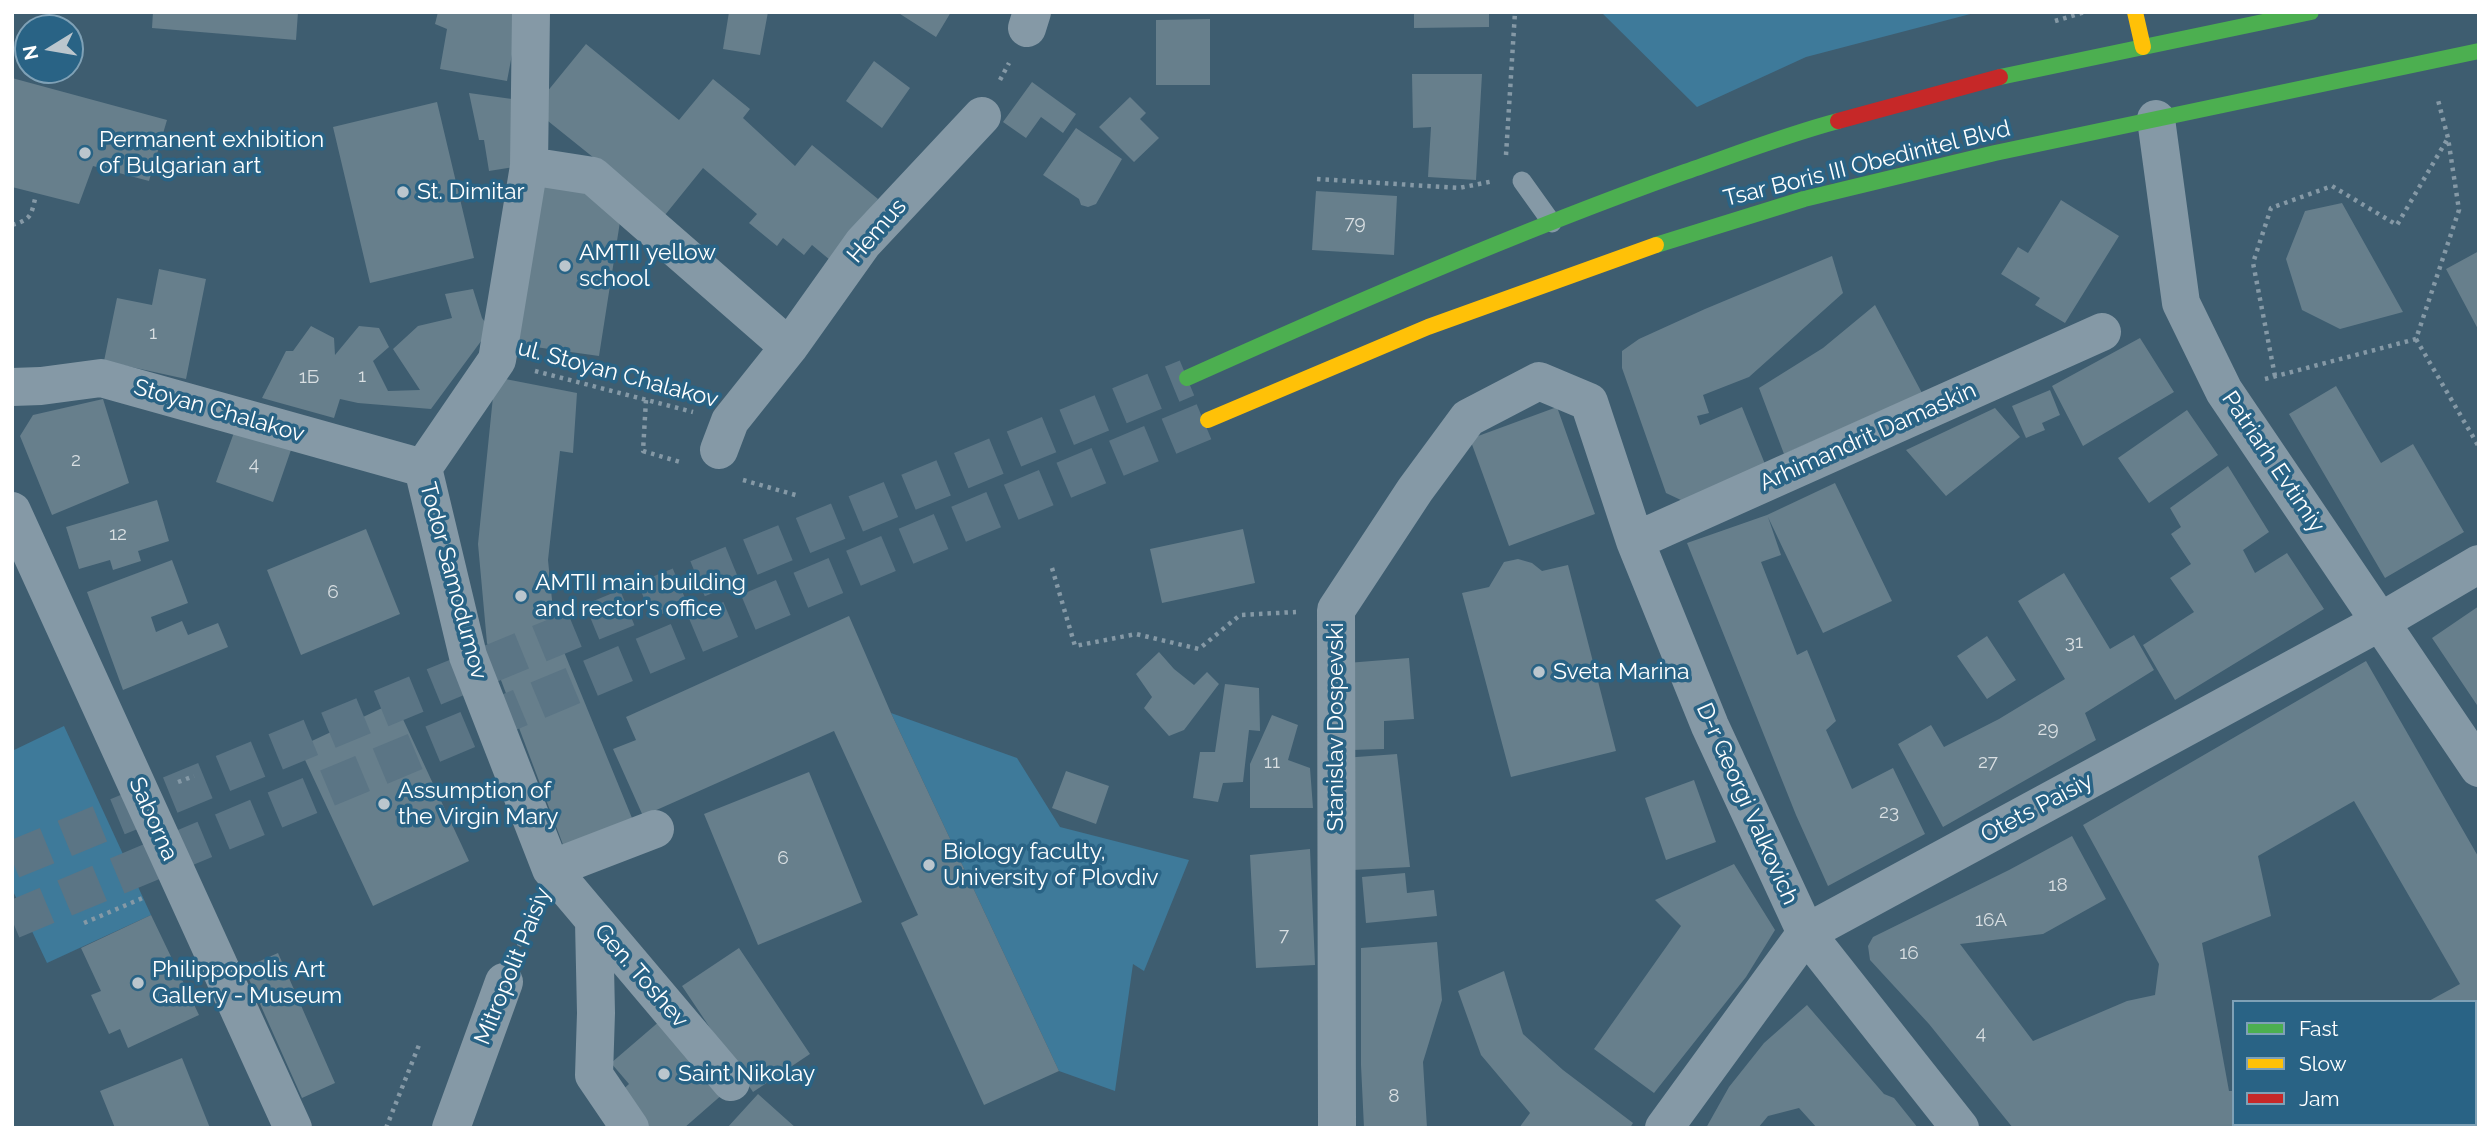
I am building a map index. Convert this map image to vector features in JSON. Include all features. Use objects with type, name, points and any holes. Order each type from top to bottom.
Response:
[{"type":"main road","points":[[2135,12],[2143,47]]},
{"type":"main road","name":"Tsar Boris III Obedinitel Blvd","points":[[1187,378],[1412,278],[1552,223],[1805,130],[2011,74],[2311,12]]},
{"type":"main road","name":"Tsar Boris III Obedinitel Blvd","points":[[1209,421],[1428,327],[1638,251],[1804,199],[1995,153],[2479,51]]},
{"type":"street","name":"Todor Samodumov","points":[[531,12],[530,166],[497,360],[423,468],[468,656],[551,869]]},
{"type":"street","name":"Hemus","points":[[724,435],[863,243],[982,116]]},
{"type":"street","name":"Patriarh Evtimiy","points":[[2156,119],[2181,303],[2224,391],[2479,768]]},
{"type":"street","points":[[530,166],[593,176],[789,347]]},
{"type":"street","name":"Arhimandrit Damaskin","points":[[1635,541],[2102,332]]},
{"type":"street","name":"Stoyan Chalakov","points":[[12,387],[101,378],[423,468]]},
{"type":"street","name":"Stanislav Dospevski","points":[[1337,1128],[1336,610],[1415,490],[1468,418],[1539,381],[1589,401]]},
{"type":"street","name":"D-r Georgi Valkovich","points":[[1589,401],[1635,541],[1710,726],[1805,933],[1960,1128]]},
{"type":"street","name":"Saborna","points":[[12,511],[293,1128]]},
{"type":"street","name":"Otets Paisiy","points":[[1664,1128],[1805,933],[2380,622],[2479,564]]},
{"type":"street","name":"Mitropolit Paisiy","points":[[551,869],[655,829]]},
{"type":"street","name":"Gen. Toshev","points":[[551,869],[732,1082]]},
{"type":"street","points":[[594,922],[594,1075],[630,1128]]},
{"type":"street","name":"Mitropolit Paisiy","points":[[451,1128],[504,982]]},
{"type":"lane","points":[[1513,180],[1552,223]]},
{"type":"path","points":[[1506,165],[1515,12]]},
{"type":"path","points":[[982,116],[1029,20]]},
{"type":"path","points":[[2426,61],[2448,138],[2459,210],[2416,339],[2479,447]]},
{"type":"path","points":[[2275,376],[2253,263],[2271,208],[2332,186],[2397,225],[2448,138]]},
{"type":"path","points":[[1317,179],[1459,188],[1513,180]]},
{"type":"path","points":[[12,225],[31,216],[36,195]]},
{"type":"path","points":[[2224,391],[2416,339]]},
{"type":"path","name":"ul. Stoyan Chalakov","points":[[497,360],[724,435]]},
{"type":"path","points":[[1052,568],[1075,646],[1136,634],[1199,649],[1240,615],[1336,610]]},
{"type":"path","name":"Mitropolit Paisiy","points":[[504,982],[551,869]]},
{"type":"path","points":[[84,923],[181,881]]},
{"type":"path","points":[[386,1128],[419,1045]]},
{"type":"shaded area","points":[[1601,12],[1978,12],[1806,57],[1697,107]]},
{"type":"shaded area","points":[[891,713],[1017,758],[1060,827],[1189,860],[1144,971],[1133,964],[1115,1091],[1059,1071]]},
{"type":"shaded area","points":[[64,726],[151,915],[47,963],[12,889],[12,751]]},
{"type":"building","points":[[153,12],[298,12],[296,40],[152,28]]},
{"type":"building","points":[[438,12],[520,12],[507,81],[440,69],[447,29],[435,24]]},
{"type":"building","points":[[729,12],[768,12],[760,55],[723,49]]},
{"type":"building","points":[[897,12],[951,12],[936,37]]},
{"type":"building","points":[[1414,12],[1489,12],[1489,27],[1414,28]]},
{"type":"building","points":[[1210,19],[1210,85],[1156,85],[1156,20]]},
{"type":"building","points":[[586,44],[679,120],[713,79],[750,109],[743,118],[795,166],[812,145],[878,199],[830,260],[812,245],[804,255],[783,238],[777,246],[749,223],[757,214],[703,168],[665,215],[533,109]]},
{"type":"building","points":[[874,61],[910,88],[882,128],[846,101]]},
{"type":"building","points":[[1412,74],[1482,74],[1476,180],[1428,177],[1431,127],[1413,128]]},
{"type":"building","name":"Permanent exhibition of Bulgarian art","points":[[12,78],[14,84],[34,84],[167,120],[149,181],[93,166],[79,204],[12,187]]},
{"type":"building","points":[[1032,82],[1076,114],[1063,133],[1041,117],[1026,138],[1003,122]]},
{"type":"building","points":[[469,93],[512,99],[514,167],[489,171],[484,140],[479,140]]},
{"type":"building","points":[[1130,97],[1146,113],[1140,119],[1159,138],[1134,162],[1099,127]]},
{"type":"building","name":"St. Dimitar","points":[[437,102],[474,258],[370,283],[333,127]]},
{"type":"building","points":[[1076,128],[1122,159],[1096,204],[1088,207],[1081,205],[1079,199],[1043,175]]},
{"type":"building","points":[[532,171],[622,209],[599,356],[507,343]]},
{"type":"building","points":[[1316,191],[1397,196],[1394,255],[1312,250]]},
{"type":"building","points":[[2061,200],[2119,236],[2065,323],[2035,305],[2040,298],[2001,274],[2018,247],[2028,253]]},
{"type":"building","points":[[2342,203],[2403,312],[2340,329],[2302,310],[2286,259],[2305,211]]},
{"type":"building","points":[[2479,251],[2479,331],[2446,269]]},
{"type":"building","points":[[1832,256],[1843,293],[1749,377],[1703,395],[1709,413],[1697,416],[1700,425],[1742,407],[1767,469],[1683,501],[1666,493],[1622,368],[1622,351],[1639,339],[1705,309]]},
{"type":"building","points":[[159,269],[206,279],[186,379],[104,361],[117,298],[152,305]]},
{"type":"building","points":[[473,289],[482,318],[490,329],[431,409],[340,399],[334,418],[262,398],[286,351],[293,351],[311,326],[334,338],[335,355],[359,326],[379,328],[389,347],[373,361],[388,391],[420,390],[393,349],[418,326],[452,318],[445,294]]},
{"type":"building","points":[[1875,305],[1922,393],[1784,454],[1759,388],[1823,348]]},
{"type":"building","points":[[2140,338],[2174,392],[2083,446],[2052,386]]},
{"type":"building","points":[[495,377],[577,393],[573,453],[560,451],[548,560],[555,630],[634,823],[565,850],[487,643],[478,544]]},
{"type":"building","points":[[2336,386],[2381,463],[2413,444],[2464,532],[2385,578],[2289,414]]},
{"type":"building","points":[[2050,390],[2060,415],[2042,423],[2045,430],[2026,438],[2012,406]]},
{"type":"building","points":[[103,399],[129,483],[52,515],[20,436],[33,415]]},
{"type":"building","points":[[1557,407],[1595,514],[1509,546],[1470,439]]},
{"type":"building","points":[[1995,408],[2020,437],[1946,496],[1906,450]]},
{"type":"building","points":[[2187,410],[2218,455],[2149,503],[2118,458]]},
{"type":"building","points":[[236,427],[292,447],[273,502],[216,482]]},
{"type":"building","points":[[2228,466],[2269,532],[2243,550],[2255,573],[2287,553],[2324,609],[2175,700],[2143,645],[2194,612],[2170,578],[2191,564],[2171,534],[2181,527],[2170,508]]},
{"type":"building","points":[[1835,483],[1892,601],[1823,633],[1768,517],[1781,555],[1761,562],[1797,655],[1807,650],[1836,721],[1826,730],[1852,789],[1893,768],[1925,834],[1828,886],[1796,815],[1687,543],[1767,515]]},
{"type":"building","points":[[157,500],[169,541],[138,551],[141,561],[113,570],[110,560],[79,569],[66,527]]},
{"type":"building","points":[[366,529],[400,614],[301,655],[267,570]]},
{"type":"building","points":[[1243,529],[1255,583],[1162,603],[1150,549]]},
{"type":"building","name":"Sveta Marina","points":[[1518,559],[1532,563],[1542,571],[1568,565],[1616,751],[1511,777],[1462,593],[1489,587],[1504,562]]},
{"type":"building","points":[[172,560],[188,603],[151,617],[156,632],[182,621],[188,635],[218,623],[228,647],[123,690],[87,592]]},
{"type":"building","points":[[2064,573],[2110,649],[2134,635],[2154,670],[2085,713],[2096,740],[1943,827],[1898,744],[1931,725],[1944,747],[1999,719],[2065,679],[2018,601]]},
{"type":"building","points":[[2479,606],[2479,708],[2432,638]]},
{"type":"building","name":"Biology faculty, University of Plovdiv","points":[[849,616],[891,713],[1059,1071],[984,1105],[901,923],[918,915],[834,731],[643,816],[613,749],[636,740],[626,717]]},
{"type":"building","points":[[1987,636],[2016,680],[1987,699],[1957,656]]},
{"type":"building","points":[[1159,652],[1194,685],[1207,672],[1219,684],[1184,730],[1169,736],[1144,708],[1152,697],[1136,674]]},
{"type":"building","points":[[1409,658],[1414,719],[1384,721],[1384,749],[1351,750],[1347,663]]},
{"type":"building","points":[[2366,661],[2479,858],[2479,1050],[2477,1051],[2477,1000],[2431,1000],[2460,984],[2354,801],[2258,856],[2271,916],[2202,943],[2229,1091],[2232,1091],[2232,1126],[2334,1126],[2013,1128],[1929,1024],[1870,960],[1868,946],[1873,937],[2072,836],[2106,899],[2043,934],[1960,944],[2033,1041],[2127,1001],[2155,995],[2159,964],[2083,825]]},
{"type":"building","points":[[1225,684],[1259,688],[1260,731],[1249,730],[1243,782],[1223,783],[1218,802],[1193,798],[1200,752],[1215,752]]},
{"type":"building","name":"Assumption of the Virgin Mary","points":[[395,702],[469,861],[373,906],[299,747]]},
{"type":"building","points":[[1272,715],[1298,725],[1288,760],[1310,768],[1313,808],[1250,808],[1250,764]]},
{"type":"building","points":[[1397,754],[1410,867],[1352,870],[1343,758]]},
{"type":"building","points":[[1066,771],[1109,786],[1096,824],[1052,808]]},
{"type":"building","points":[[809,772],[862,902],[758,945],[704,814]]},
{"type":"building","points":[[1694,780],[1716,842],[1666,860],[1645,798]]},
{"type":"building","points":[[1310,849],[1315,965],[1256,968],[1250,855]]},
{"type":"building","points":[[1734,864],[1775,930],[1746,977],[1654,1093],[1594,1049],[1681,926],[1655,900]]},
{"type":"building","points":[[1405,873],[1407,893],[1434,890],[1437,916],[1366,923],[1362,877]]},
{"type":"building","points":[[151,915],[199,1015],[128,1048],[120,1029],[109,1034],[91,995],[101,991],[81,948]]},
{"type":"building","points":[[1437,942],[1442,1000],[1423,1062],[1427,1128],[1364,1128],[1361,948]]},
{"type":"building","points":[[739,948],[810,1054],[753,1092],[682,986]]},
{"type":"building","points":[[278,953],[335,1083],[302,1098],[244,968]]},
{"type":"building","points":[[1504,971],[1523,1034],[1563,1070],[1633,1123],[1630,1128],[1519,1128],[1530,1113],[1481,1055],[1458,991]]},
{"type":"building","points":[[1807,1005],[1884,1094],[1894,1098],[1918,1128],[1817,1128],[1799,1108],[1768,1116],[1758,1128],[1706,1128],[1729,1087],[1764,1043]]},
{"type":"building","name":"Saint Nikolay","points":[[661,1020],[724,1093],[684,1128],[646,1128],[617,1095],[629,1084],[611,1063]]},
{"type":"building","points":[[182,1058],[210,1128],[115,1128],[100,1091]]},
{"type":"building","points":[[758,1094],[796,1128],[727,1128]]},
{"type":"tunnel","points":[[12,860],[1187,378]]},
{"type":"tunnel","points":[[12,920],[1208,420]]},
{"type":"traffic: fast","points":[[2000,77],[2311,12]]},
{"type":"traffic: fast","points":[[1656,245],[1804,199],[1995,153],[2479,51]]},
{"type":"traffic: fast","points":[[1187,378],[1371,297],[1557,220],[1740,152],[1838,121]]},
{"type":"traffic: slow","points":[[2135,12],[2143,47]]},
{"type":"traffic: slow","points":[[1208,420],[1428,327],[1656,245]]},
{"type":"traffic: jam","points":[[1838,121],[2000,77]]},
{"type":"place","name":"Permanent exhibition of Bulgarian art","points":[[85,153]]},
{"type":"place","name":"St. Dimitar","points":[[403,192]]},
{"type":"place","name":"AMTII yellow school","points":[[565,266]]},
{"type":"place","name":"AMTII main building and rector's office","points":[[521,596]]},
{"type":"place","name":"Sveta Marina","points":[[1539,672]]},
{"type":"place","name":"Assumption of the Virgin Mary","points":[[384,804]]},
{"type":"place","name":"Biology faculty, University of Plovdiv","points":[[929,865]]},
{"type":"place","name":"Philippopolis Art Gallery - Museum","points":[[138,983]]},
{"type":"place","name":"Saint Nikolay","points":[[664,1074]]}]
